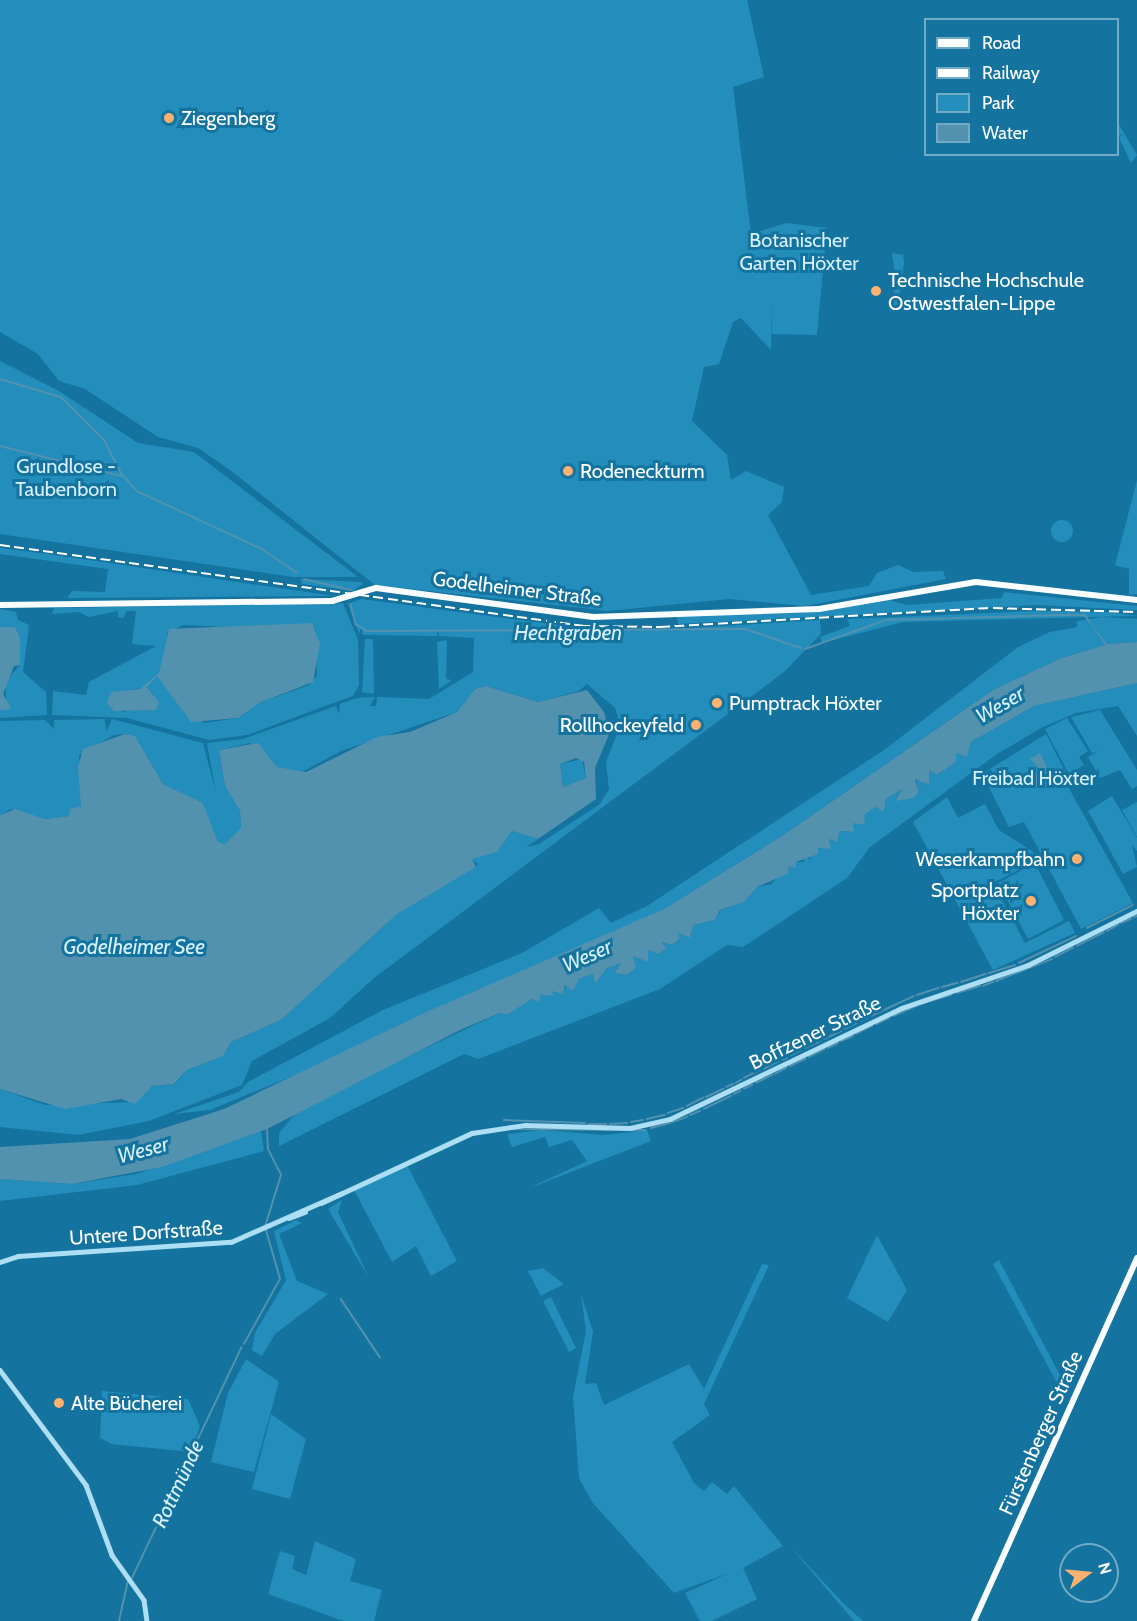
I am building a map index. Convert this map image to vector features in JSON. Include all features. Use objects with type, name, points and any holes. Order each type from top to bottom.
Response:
[{"type":"main road","name":"Godelheimer Straße","points":[[0,605],[332,601],[376,588],[593,617],[819,609],[976,582],[1137,600]]},
{"type":"main road","name":"Fürstenberger Straße","points":[[974,1621],[1137,1258]]},
{"type":"street","name":"Boffzener Straße","points":[[342,1193],[443,1143],[496,1128],[609,1130],[670,1119],[902,1008],[1035,962],[1137,911]]},
{"type":"street","name":"Untere Dorfstraße","points":[[0,1262],[18,1256],[220,1244],[263,1232],[342,1193]]},
{"type":"street","points":[[0,1370],[86,1485],[107,1544],[132,1578],[147,1621]]},
{"type":"green space","name":"Botanischer Garten Höxter","points":[[0,0],[747,0],[764,77],[733,87],[751,234],[786,223],[827,228],[817,335],[772,334],[772,301],[771,350],[741,318],[733,322],[719,364],[704,367],[692,421],[727,455],[731,480],[746,471],[784,487],[782,502],[768,515],[811,595],[869,586],[877,573],[898,565],[913,572],[943,571],[946,579],[805,606],[729,599],[608,611],[375,585],[230,470],[198,448],[158,437],[85,389],[59,381],[38,354],[0,332]]},
{"type":"green space","points":[[1119,125],[1137,155],[1131,163],[1119,138],[1124,134],[1119,136]]},
{"type":"green space","points":[[892,253],[903,255],[904,263],[897,313],[890,312],[896,280]]},
{"type":"green space","name":"Grundlose - Taubenborn","points":[[0,361],[59,391],[138,443],[194,452],[358,577],[293,577],[0,534]]},
{"type":"green space","points":[[1137,480],[1137,594],[1129,595],[1129,569],[1115,565]]},
{"type":"green space","points":[[1062,520],[1070,523],[1073,531],[1070,539],[1062,542],[1054,539],[1051,531],[1054,523]]},
{"type":"green space","points":[[0,548],[333,596],[67,598],[72,591],[105,592],[108,569],[0,554]]},
{"type":"green space","points":[[300,579],[362,582],[363,584],[353,591],[302,584]]},
{"type":"green space","points":[[1004,592],[1137,606],[1137,610],[1036,605],[678,624],[677,616],[802,613],[885,599],[907,605],[1002,598]]},
{"type":"green space","points":[[361,599],[581,628],[657,630],[820,620],[821,634],[784,672],[374,978],[330,1018],[252,1061],[242,1085],[149,1121],[78,1135],[0,1127],[0,1089],[45,1105],[133,1102],[152,1086],[175,1084],[187,1070],[223,1056],[231,1042],[281,1020],[397,914],[465,869],[474,869],[478,864],[471,859],[496,849],[512,831],[538,839],[526,847],[539,844],[600,804],[609,789],[606,762],[620,726],[615,708],[587,684],[579,691],[538,702],[486,686],[475,689],[457,712],[341,751],[300,773],[277,767],[250,743],[219,750],[225,786],[240,811],[241,828],[225,844],[218,843],[203,803],[163,784],[135,736],[125,734],[114,735],[79,755],[81,806],[69,816],[45,819],[11,809],[0,815],[0,721],[45,720],[54,729],[54,720],[105,719],[106,732],[112,719],[203,743],[216,793],[207,743],[243,739],[336,706],[339,714],[340,704],[357,698],[375,697],[370,706],[376,706],[377,697],[429,699],[473,672],[474,638],[439,636],[438,629],[437,636],[363,635],[361,628],[359,634],[348,604]]},
{"type":"green space","points":[[343,603],[358,640],[359,685],[353,696],[247,735],[209,740],[127,718],[52,715],[53,691],[86,695],[89,682],[156,646],[132,644],[136,611],[126,611],[124,618],[118,617],[118,611],[89,617],[79,612],[52,614],[54,608]],"holes":[[[183,625],[316,631],[317,675],[309,685],[259,703],[238,718],[204,723],[169,686],[167,633]],[[147,687],[154,695],[150,711],[141,707],[123,712],[118,692]]]},
{"type":"green space","points":[[0,609],[16,612],[18,620],[29,625],[23,672],[46,692],[47,715],[0,718],[0,710],[7,710],[5,682],[20,665],[20,637],[15,627],[0,627]]},
{"type":"green space","points":[[1036,611],[1107,612],[1137,616],[903,622],[822,643],[820,637],[850,626],[847,619]]},
{"type":"green space","points":[[1102,617],[1137,619],[1137,642],[1107,644],[1097,634],[1105,645],[1061,658],[993,690],[782,836],[664,909],[305,1071],[210,1110],[174,1114],[239,1092],[248,1082],[383,1010],[522,953],[599,908],[611,923],[647,906],[884,750],[1018,647],[1050,632],[1077,627],[1077,621]]},
{"type":"green space","points":[[365,639],[373,639],[374,694],[362,692]]},
{"type":"green space","points":[[447,640],[446,679],[452,680],[439,689],[437,642]]},
{"type":"green space","points":[[1137,683],[1137,736],[1118,706],[1076,713],[1043,727],[997,754],[870,847],[847,878],[743,947],[727,945],[660,989],[478,1059],[464,1054],[279,1146],[279,1133],[295,1114],[381,1069],[500,1013],[507,1015],[532,999],[539,1002],[541,995],[552,996],[552,990],[563,994],[566,985],[573,991],[579,979],[593,974],[595,984],[606,969],[621,963],[614,972],[628,975],[636,967],[633,956],[648,962],[648,950],[658,954],[667,948],[661,942],[672,945],[680,940],[677,933],[690,938],[693,925],[715,920],[721,910],[744,902],[757,887],[772,884],[780,872],[789,873],[788,867],[796,868],[796,862],[805,862],[803,857],[811,859],[810,853],[818,854],[818,848],[831,849],[829,839],[837,842],[840,831],[853,832],[853,822],[864,825],[864,814],[875,807],[884,812],[886,799],[902,789],[895,800],[914,798],[919,791],[916,779],[928,785],[929,770],[937,775],[956,762],[956,753],[967,757],[971,742],[1034,706]]},
{"type":"green space","points":[[1100,710],[1137,770],[1137,786],[1132,789],[1120,770],[1100,778],[1088,757],[1098,751],[1092,753],[1071,717]]},
{"type":"green space","points":[[1067,718],[1088,751],[1079,757],[1084,765],[1069,774],[1045,729]]},
{"type":"green space","name":"Weserkampfbahn","points":[[1046,734],[1068,777],[1067,785],[1133,903],[1081,929],[1024,822],[1009,827],[982,774]]},
{"type":"green space","points":[[582,759],[586,778],[563,787],[560,764]]},
{"type":"green space","points":[[1112,796],[1137,838],[1137,851],[1132,845],[1137,867],[1123,874],[1088,811]]},
{"type":"green space","points":[[947,797],[958,818],[985,804],[999,830],[1032,851],[1037,860],[993,883],[1025,943],[1069,921],[1075,933],[993,970],[913,822]]},
{"type":"green space","points":[[1137,802],[1137,837],[1122,810]]},
{"type":"green space","name":"Sportplatz Höxter","points":[[1035,863],[1064,920],[1028,939],[998,883]]},
{"type":"green space","points":[[541,1130],[604,1135],[647,1130],[651,1141],[527,1189],[587,1161],[572,1140],[549,1147],[545,1137],[512,1147],[507,1134]]},
{"type":"green space","points":[[261,1131],[264,1151],[137,1185],[0,1201],[0,1179],[72,1184],[136,1174]]},
{"type":"green space","points":[[407,1165],[457,1261],[431,1276],[416,1246],[392,1262],[354,1190]]},
{"type":"green space","points":[[342,1200],[338,1212],[369,1278],[328,1209]]},
{"type":"green space","points":[[296,1220],[302,1223],[279,1234],[297,1281],[328,1294],[275,1334],[262,1356],[252,1350],[255,1333],[286,1280],[274,1231]]},
{"type":"green space","points":[[877,1235],[907,1290],[888,1322],[847,1298]]},
{"type":"green space","points":[[999,1260],[1062,1379],[1057,1383],[993,1264]]},
{"type":"green space","points":[[762,1264],[769,1265],[704,1404],[710,1415],[672,1442],[694,1483],[704,1491],[712,1482],[727,1494],[734,1486],[783,1546],[743,1568],[757,1599],[712,1621],[700,1621],[685,1593],[729,1573],[674,1593],[592,1502],[579,1478],[573,1397],[586,1331],[581,1294],[593,1332],[585,1384],[596,1383],[604,1405],[689,1364],[704,1389]]},
{"type":"green space","points":[[543,1268],[564,1284],[541,1296],[528,1271]]},
{"type":"green space","points":[[551,1297],[576,1348],[569,1352],[543,1301]]},
{"type":"green space","points":[[246,1359],[279,1382],[254,1472],[211,1462],[228,1393]]},
{"type":"green space","points":[[102,1391],[188,1399],[200,1426],[191,1452],[112,1444],[100,1438]]},
{"type":"green space","points":[[271,1414],[306,1439],[290,1499],[252,1489]]},
{"type":"green space","points":[[315,1541],[356,1559],[350,1581],[382,1590],[374,1621],[344,1621],[268,1594],[280,1551],[295,1556],[292,1569],[306,1575]]},
{"type":"green space","points":[[789,1545],[844,1604],[863,1621],[854,1621]]},
{"type":"water","name":"Weser","points":[[1089,621],[1107,644],[1137,642],[1137,683],[1034,706],[971,742],[967,757],[956,753],[956,762],[937,775],[929,770],[929,785],[915,779],[919,791],[914,798],[895,801],[902,789],[886,799],[884,812],[875,807],[865,814],[864,825],[853,823],[854,832],[840,831],[837,842],[829,839],[831,849],[818,848],[818,854],[796,862],[796,868],[788,867],[789,873],[757,887],[744,902],[720,910],[715,920],[693,925],[690,938],[678,933],[680,939],[672,945],[661,942],[667,948],[658,954],[648,950],[648,962],[633,956],[636,967],[628,975],[614,973],[621,963],[606,969],[595,984],[593,974],[579,979],[573,991],[565,985],[563,994],[552,991],[553,996],[541,995],[539,1002],[532,999],[507,1015],[500,1013],[460,1030],[267,1129],[162,1167],[72,1184],[0,1179],[0,1147],[130,1139],[224,1109],[422,1014],[664,909],[782,836],[993,690],[1061,658],[1105,645]]},
{"type":"water","points":[[312,623],[320,644],[313,682],[259,703],[238,718],[191,722],[157,676],[147,687],[159,702],[156,710],[114,711],[107,703],[111,692],[140,689],[159,673],[169,629]]},
{"type":"water","points":[[0,627],[15,627],[20,637],[20,665],[14,666],[3,694],[11,708],[7,710],[0,710]]},
{"type":"water","name":"Godelheimer See","points":[[486,686],[538,702],[587,690],[604,712],[610,732],[595,768],[596,799],[538,839],[512,831],[497,852],[472,859],[476,867],[397,914],[281,1020],[231,1042],[223,1056],[187,1070],[174,1084],[152,1086],[135,1104],[121,1099],[65,1109],[0,1089],[0,815],[15,809],[45,819],[69,816],[70,809],[81,806],[78,767],[83,749],[125,734],[135,736],[163,784],[203,803],[218,842],[225,844],[241,828],[240,811],[225,786],[219,750],[258,743],[277,767],[306,772],[377,737],[410,732],[457,712],[475,689]],"holes":[[[576,758],[584,762],[586,778],[563,787],[560,764]]]},
{"type":"water","points":[[1040,753],[1053,780],[1037,788],[1033,780],[1040,769],[1030,759]]},
{"type":"waterway","name":"Hechtgraben","points":[[0,379],[61,397],[105,441],[121,473],[137,491],[264,550],[297,573]]},
{"type":"waterway","points":[[0,446],[121,476]]},
{"type":"waterway","name":"Hechtgraben","points":[[304,579],[351,590]]},
{"type":"waterway","name":"Hechtgraben","points":[[351,604],[356,624],[367,631],[746,629],[801,648]]},
{"type":"waterway","name":"Hechtgraben","points":[[805,649],[886,620],[1085,615],[1090,622]]},
{"type":"waterway","points":[[1087,928],[1133,905]]},
{"type":"waterway","points":[[1121,923],[1131,919]]},
{"type":"waterway","points":[[1107,931],[1118,925]]},
{"type":"waterway","points":[[1077,946],[1104,932]]},
{"type":"waterway","points":[[1019,963],[1076,936]]},
{"type":"waterway","points":[[1055,957],[1073,948]]},
{"type":"waterway","points":[[996,981],[1052,959]]},
{"type":"waterway","points":[[989,973],[1015,965]]},
{"type":"waterway","points":[[961,982],[986,974]]},
{"type":"waterway","points":[[983,986],[993,982]]},
{"type":"waterway","points":[[942,987],[957,983]]},
{"type":"waterway","points":[[957,993],[980,986]]},
{"type":"waterway","points":[[917,995],[939,988]]},
{"type":"waterway","points":[[921,1004],[951,995]]},
{"type":"waterway","points":[[884,1010],[914,996]]},
{"type":"waterway","points":[[893,1016],[917,1006]]},
{"type":"waterway","points":[[871,1016],[882,1011]]},
{"type":"waterway","points":[[861,1021],[867,1018]]},
{"type":"waterway","points":[[876,1024],[889,1018]]},
{"type":"waterway","points":[[845,1029],[857,1023]]},
{"type":"waterway","points":[[856,1034],[872,1026]]},
{"type":"waterway","points":[[824,1039],[841,1031]]},
{"type":"waterway","points":[[841,1041],[853,1036]]},
{"type":"waterway","points":[[805,1048],[821,1041]]},
{"type":"waterway","points":[[828,1048],[838,1043]]},
{"type":"waterway","points":[[809,1057],[825,1049]]},
{"type":"waterway","points":[[783,1060],[801,1050]]},
{"type":"waterway","points":[[790,1066],[805,1059]]},
{"type":"waterway","points":[[764,1069],[779,1061]]},
{"type":"waterway","points":[[775,1074],[786,1068]]},
{"type":"waterway","points":[[744,1078],[760,1070]]},
{"type":"waterway","points":[[756,1083],[772,1075]]},
{"type":"waterway","points":[[736,1083],[741,1080]]},
{"type":"waterway","points":[[726,1087],[733,1084]]},
{"type":"waterway","points":[[744,1089],[752,1085]]},
{"type":"waterway","points":[[706,1097],[723,1089]]},
{"type":"waterway","points":[[734,1094],[740,1091]]},
{"type":"waterway","points":[[704,1109],[731,1096]]},
{"type":"waterway","points":[[687,1106],[703,1098]]},
{"type":"waterway","points":[[668,1113],[683,1108]]},
{"type":"waterway","points":[[690,1115],[700,1111]]},
{"type":"waterway","points":[[647,1119],[665,1115]]},
{"type":"waterway","points":[[673,1122],[687,1117]]},
{"type":"waterway","points":[[504,1120],[585,1123]]},
{"type":"waterway","points":[[631,1122],[643,1120]]},
{"type":"waterway","points":[[610,1124],[627,1123]]},
{"type":"waterway","points":[[651,1128],[670,1123]]},
{"type":"waterway","points":[[589,1124],[606,1124]]},
{"type":"waterway","name":"Rottmünde","points":[[244,1344],[280,1279],[265,1227],[281,1175],[268,1149],[267,1128]]},
{"type":"waterway","points":[[511,1129],[645,1130]]},
{"type":"waterway","points":[[341,1299],[380,1357]]},
{"type":"waterway","name":"Rottmünde","points":[[132,1578],[241,1348]]},
{"type":"waterway","name":"Rottmünde","points":[[119,1621],[128,1581]]},
{"type":"railway","points":[[0,545],[584,626],[660,627],[993,608],[1137,612]]},
{"type":"place","name":"Ziegenberg","points":[[169,118]]},
{"type":"place","name":"Technische Hochschule Ostwestfalen-Lippe","points":[[876,291]]},
{"type":"place","name":"Rodeneckturm","points":[[568,471]]},
{"type":"place","name":"Pumptrack Höxter","points":[[717,703]]},
{"type":"place","name":"Rollhockeyfeld","points":[[696,725]]},
{"type":"place","name":"Weserkampfbahn","points":[[1077,859]]},
{"type":"place","name":"Sportplatz Höxter","points":[[1031,901]]},
{"type":"place","name":"Alte Bücherei","points":[[59,1403]]},
{"type":"park label","name":"Freibad Höxter","points":[[1034,778]]}]
